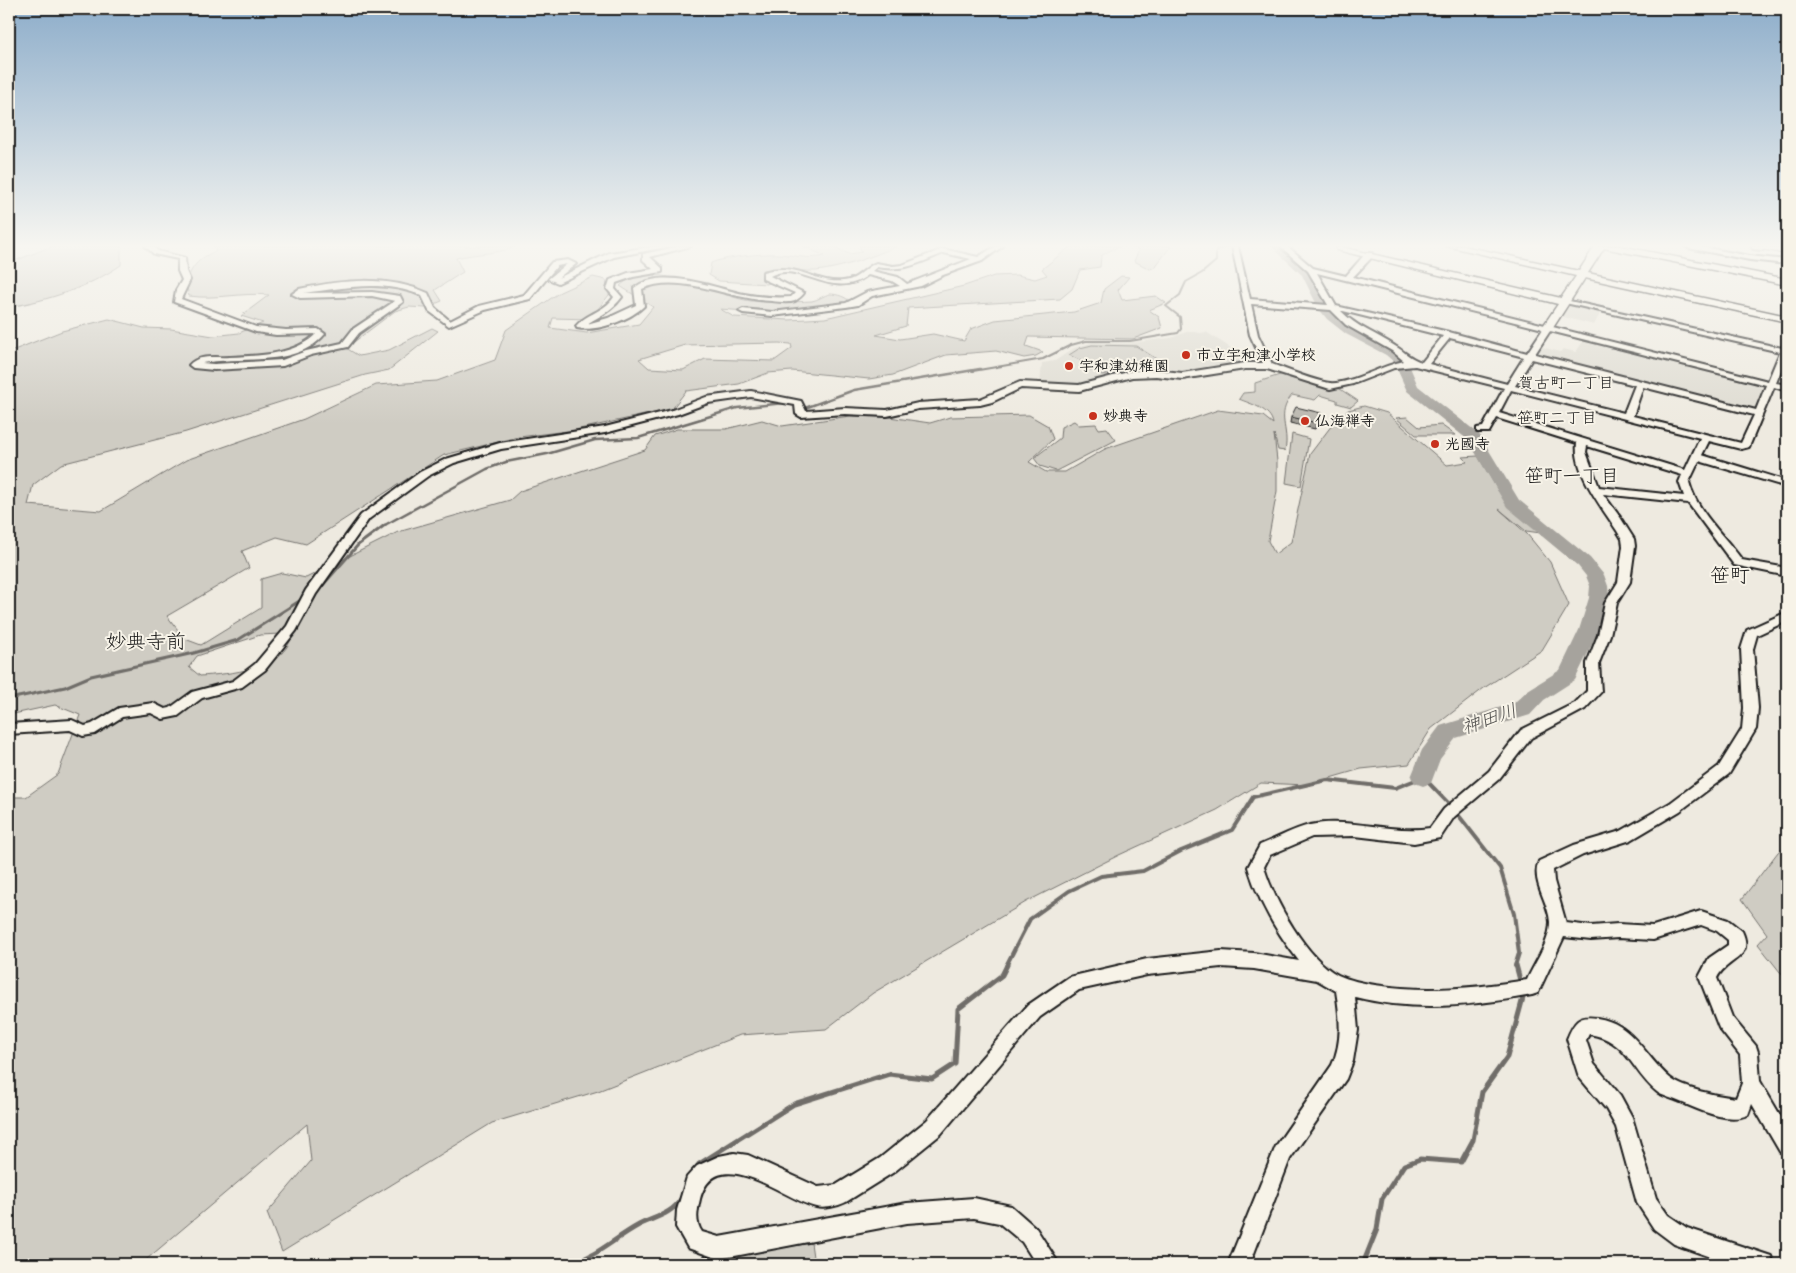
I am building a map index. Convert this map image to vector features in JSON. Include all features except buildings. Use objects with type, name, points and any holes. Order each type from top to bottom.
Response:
[{"type":"street","points":[[194,305],[250,330],[284,333],[318,331],[321,334],[309,344],[270,357],[201,360],[193,365],[214,367],[283,363],[309,353],[345,345],[356,331],[394,305]]},
{"type":"street","points":[[430,305],[449,324],[482,308],[493,305]]},
{"type":"street","points":[[611,305],[603,314],[580,326],[591,327],[634,310],[640,305]]},
{"type":"street","points":[[743,311],[772,314],[843,305]]},
{"type":"street","points":[[1248,305],[1254,335],[1268,366]]},
{"type":"street","points":[[1286,305],[1327,307],[1449,334],[1758,413]]},
{"type":"street","points":[[1455,305],[1787,388]]},
{"type":"street","points":[[1480,430],[1486,430],[1508,388],[1563,305]]},
{"type":"street","points":[[9,729],[52,724],[72,725],[83,731],[95,729],[119,712],[153,708],[163,714],[173,712],[197,695],[237,684],[260,667],[292,628],[310,593],[365,517],[411,482],[450,461],[500,446],[604,430],[675,412],[706,400],[736,394],[761,396],[801,407],[801,414],[845,411],[887,413],[918,406],[980,402],[1020,385],[1079,388],[1132,374],[1156,373],[1182,376],[1234,366],[1268,366],[1330,386],[1340,386],[1389,366],[1406,364],[1423,366],[1705,438],[1741,446],[1746,445],[1786,348],[1581,305]]},
{"type":"street","points":[[1724,305],[1787,319]]},
{"type":"street","points":[[1327,307],[1351,325],[1396,350],[1406,364]]},
{"type":"street","points":[[1423,366],[1449,334]]},
{"type":"street","points":[[1627,418],[1640,383]]},
{"type":"street","points":[[1494,414],[1582,443],[1647,460],[1688,474]]},
{"type":"street","points":[[1705,438],[1684,487],[1690,500],[1724,541],[1738,563],[1787,572]]},
{"type":"street","points":[[1582,443],[1581,452],[1595,490],[1628,539],[1629,548],[1624,582],[1611,603],[1604,635],[1593,663],[1594,692],[1580,706],[1526,734],[1494,775],[1454,808],[1435,834],[1414,836],[1355,830],[1310,831],[1265,850],[1256,867],[1266,894],[1299,949],[1322,973],[1344,986],[1397,998],[1424,1000],[1489,995],[1532,987],[1558,929],[1556,912],[1544,878],[1546,866],[1579,850],[1626,836],[1675,807],[1724,770],[1749,729],[1751,708],[1748,649],[1751,633],[1787,616]]},
{"type":"street","points":[[1697,457],[1787,484]]},
{"type":"street","points":[[1595,490],[1690,500]]},
{"type":"street","points":[[1558,929],[1591,933],[1618,930],[1653,933],[1701,918],[1722,925],[1736,936],[1737,949],[1715,964],[1708,977],[1725,1022],[1749,1052],[1751,1083],[1741,1108],[1712,1105],[1664,1086],[1622,1038],[1607,1028],[1585,1024],[1576,1039],[1586,1070],[1613,1102],[1626,1124],[1647,1203],[1661,1222],[1681,1237],[1739,1260],[1763,1264]]},
{"type":"street","points":[[1048,1264],[1029,1235],[1004,1213],[974,1208],[907,1213],[719,1248],[695,1241],[686,1227],[687,1210],[694,1184],[704,1173],[719,1166],[734,1163],[748,1165],[817,1197],[839,1195],[852,1188],[887,1165],[934,1128],[1034,1011],[1075,983],[1147,967],[1221,959],[1254,961],[1322,973]]},
{"type":"street","points":[[1239,1264],[1283,1153],[1339,1072],[1345,1058],[1349,1040],[1350,1018],[1344,986]]},
{"type":"street","points":[[1751,1083],[1787,1145]]},
{"type":"shaded area","points":[[255,305],[431,305],[425,308],[409,307],[395,311],[346,348],[359,356],[389,350],[432,328],[438,331],[389,370],[365,375],[186,432],[61,464],[33,485],[28,505],[101,511],[186,460],[304,419],[376,385],[437,381],[495,360],[506,330],[541,305],[601,305],[590,319],[553,318],[550,328],[587,333],[639,324],[653,307],[650,305],[835,305],[770,313],[720,309],[734,317],[789,320],[825,318],[880,305],[952,305],[908,308],[906,326],[876,335],[900,339],[933,334],[964,341],[971,329],[995,320],[1074,312],[1094,305],[1160,305],[1149,310],[1159,317],[1162,328],[1133,339],[1029,337],[1026,346],[1043,352],[1036,356],[1024,358],[996,351],[946,355],[893,375],[869,379],[792,371],[768,373],[739,384],[686,391],[672,409],[575,430],[519,437],[444,455],[306,544],[277,537],[242,551],[249,568],[167,616],[185,639],[201,645],[261,608],[261,579],[282,573],[306,578],[398,532],[510,500],[520,491],[645,450],[655,436],[677,429],[726,429],[762,420],[782,426],[850,416],[889,417],[930,423],[950,417],[1029,415],[1048,426],[1053,439],[1029,462],[1046,472],[1065,472],[1105,449],[1218,410],[1263,416],[1273,424],[1269,414],[1265,411],[1239,399],[1243,393],[1255,392],[1255,383],[1286,373],[1340,389],[1358,401],[1351,407],[1320,395],[1315,400],[1292,395],[1287,402],[1284,409],[1285,451],[1278,450],[1274,434],[1277,461],[1277,491],[1268,541],[1275,554],[1291,542],[1310,454],[1332,425],[1348,410],[1364,406],[1387,413],[1447,465],[1467,462],[1462,457],[1478,456],[1499,492],[1541,533],[1526,531],[1499,509],[1527,534],[1550,562],[1569,605],[1542,650],[1484,688],[1431,729],[1409,764],[1361,769],[1306,785],[1261,783],[1217,810],[1119,855],[1026,902],[873,993],[826,1029],[740,1035],[598,1091],[492,1123],[282,1252],[267,1213],[311,1161],[307,1124],[141,1264],[9,1264],[9,797],[26,797],[58,774],[80,715],[55,705],[9,715],[9,352],[62,331],[109,319],[144,328],[171,329],[213,336],[239,333],[263,323],[241,316]],"holes":[[[779,343],[791,344],[792,348],[774,361],[705,359],[683,370],[649,368],[639,359],[685,345]],[[260,635],[292,635],[287,647],[279,656],[254,668],[225,674],[200,676],[189,667],[197,656]]]},
{"type":"shaded area","points":[[1567,305],[1601,312],[1594,325],[1560,316]]},
{"type":"shaded area","points":[[1189,331],[1206,332],[1237,352],[1260,353],[1263,360],[1259,360],[1261,364],[1223,365],[1185,374],[1128,372],[1089,385],[1040,385],[1042,363],[1055,361],[1074,348],[1093,342],[1130,343],[1171,338]]},
{"type":"shaded area","points":[[1584,340],[1763,384],[1755,410],[1545,358],[1538,353],[1542,347],[1560,352],[1563,349],[1576,352]]},
{"type":"shaded area","points":[[1092,345],[1136,346],[1163,363],[1153,365],[1160,371],[1128,370],[1102,375],[1084,367],[1088,364],[1069,355],[1080,348]]},
{"type":"shaded area","points":[[1407,417],[1419,427],[1441,425],[1455,435],[1416,435],[1396,418]]},
{"type":"shaded area","points":[[1074,421],[1079,425],[1096,424],[1099,429],[1107,428],[1116,440],[1056,471],[1040,466],[1034,458],[1060,438],[1061,427]]},
{"type":"shaded area","points":[[1292,434],[1309,439],[1301,486],[1286,483]]},
{"type":"shaded area","points":[[1787,845],[1787,977],[1780,972],[1758,944],[1767,934],[1742,899],[1778,852]]},
{"type":"shaded area","points":[[811,1243],[814,1264],[687,1264]]},
{"type":"waterway","points":[[973,371],[1043,359],[1071,345],[1086,341],[1130,341],[1178,333],[1181,329],[1180,317],[1167,305]]},
{"type":"waterway","name":"神田川","points":[[1323,305],[1331,316],[1351,331],[1391,352],[1400,360],[1412,388],[1474,437],[1513,503],[1584,562],[1595,575],[1599,586],[1599,598],[1589,630],[1568,675],[1536,695],[1522,709],[1448,732],[1430,756],[1423,777]]},
{"type":"waterway","points":[[383,526],[487,469],[506,462],[547,454],[595,440],[638,438],[737,408],[784,403],[805,408],[854,390],[980,369]]},
{"type":"waterway","points":[[323,585],[358,545],[385,525]]},
{"type":"waterway","points":[[9,699],[65,687],[91,676],[194,653],[238,640],[301,600]]},
{"type":"waterway","points":[[1006,966],[1030,919],[1069,891],[1101,876],[1143,871],[1181,851],[1232,830],[1253,797],[1327,780],[1395,788],[1423,777],[1452,807]]},
{"type":"waterway","name":"神田川","points":[[1456,812],[1500,868],[1514,914],[1519,953],[1515,966]]},
{"type":"waterway","points":[[696,1169],[699,1164],[794,1104],[889,1074],[932,1079],[955,1064],[958,1009],[1002,975],[1007,965]]},
{"type":"waterway","name":"神田川","points":[[1516,965],[1521,984]]},
{"type":"waterway","name":"神田川","points":[[1363,1264],[1377,1229],[1382,1199],[1404,1165],[1420,1159],[1461,1162],[1473,1140],[1482,1092],[1507,1057],[1524,994]]},
{"type":"waterway","points":[[571,1264],[598,1252],[630,1230],[667,1212],[681,1199]]},
{"type":"place","name":"市立宇和津小学校","points":[[1186,355]]},
{"type":"place","name":"宇和津幼稚園","points":[[1069,366]]},
{"type":"place","name":"妙典寺","points":[[1093,416]]},
{"type":"place","name":"仏海禅寺","points":[[1305,421]]},
{"type":"place","name":"光國寺","points":[[1435,444]]},
{"type":"district","name":"賀古町一丁目","points":[[1566,382]]},
{"type":"district","name":"笹町二丁目","points":[[1557,417]]},
{"type":"district","name":"笹町一丁目","points":[[1572,475]]},
{"type":"district","name":"笹町","points":[[1730,575]]},
{"type":"district","name":"妙典寺前","points":[[146,641]]}]
